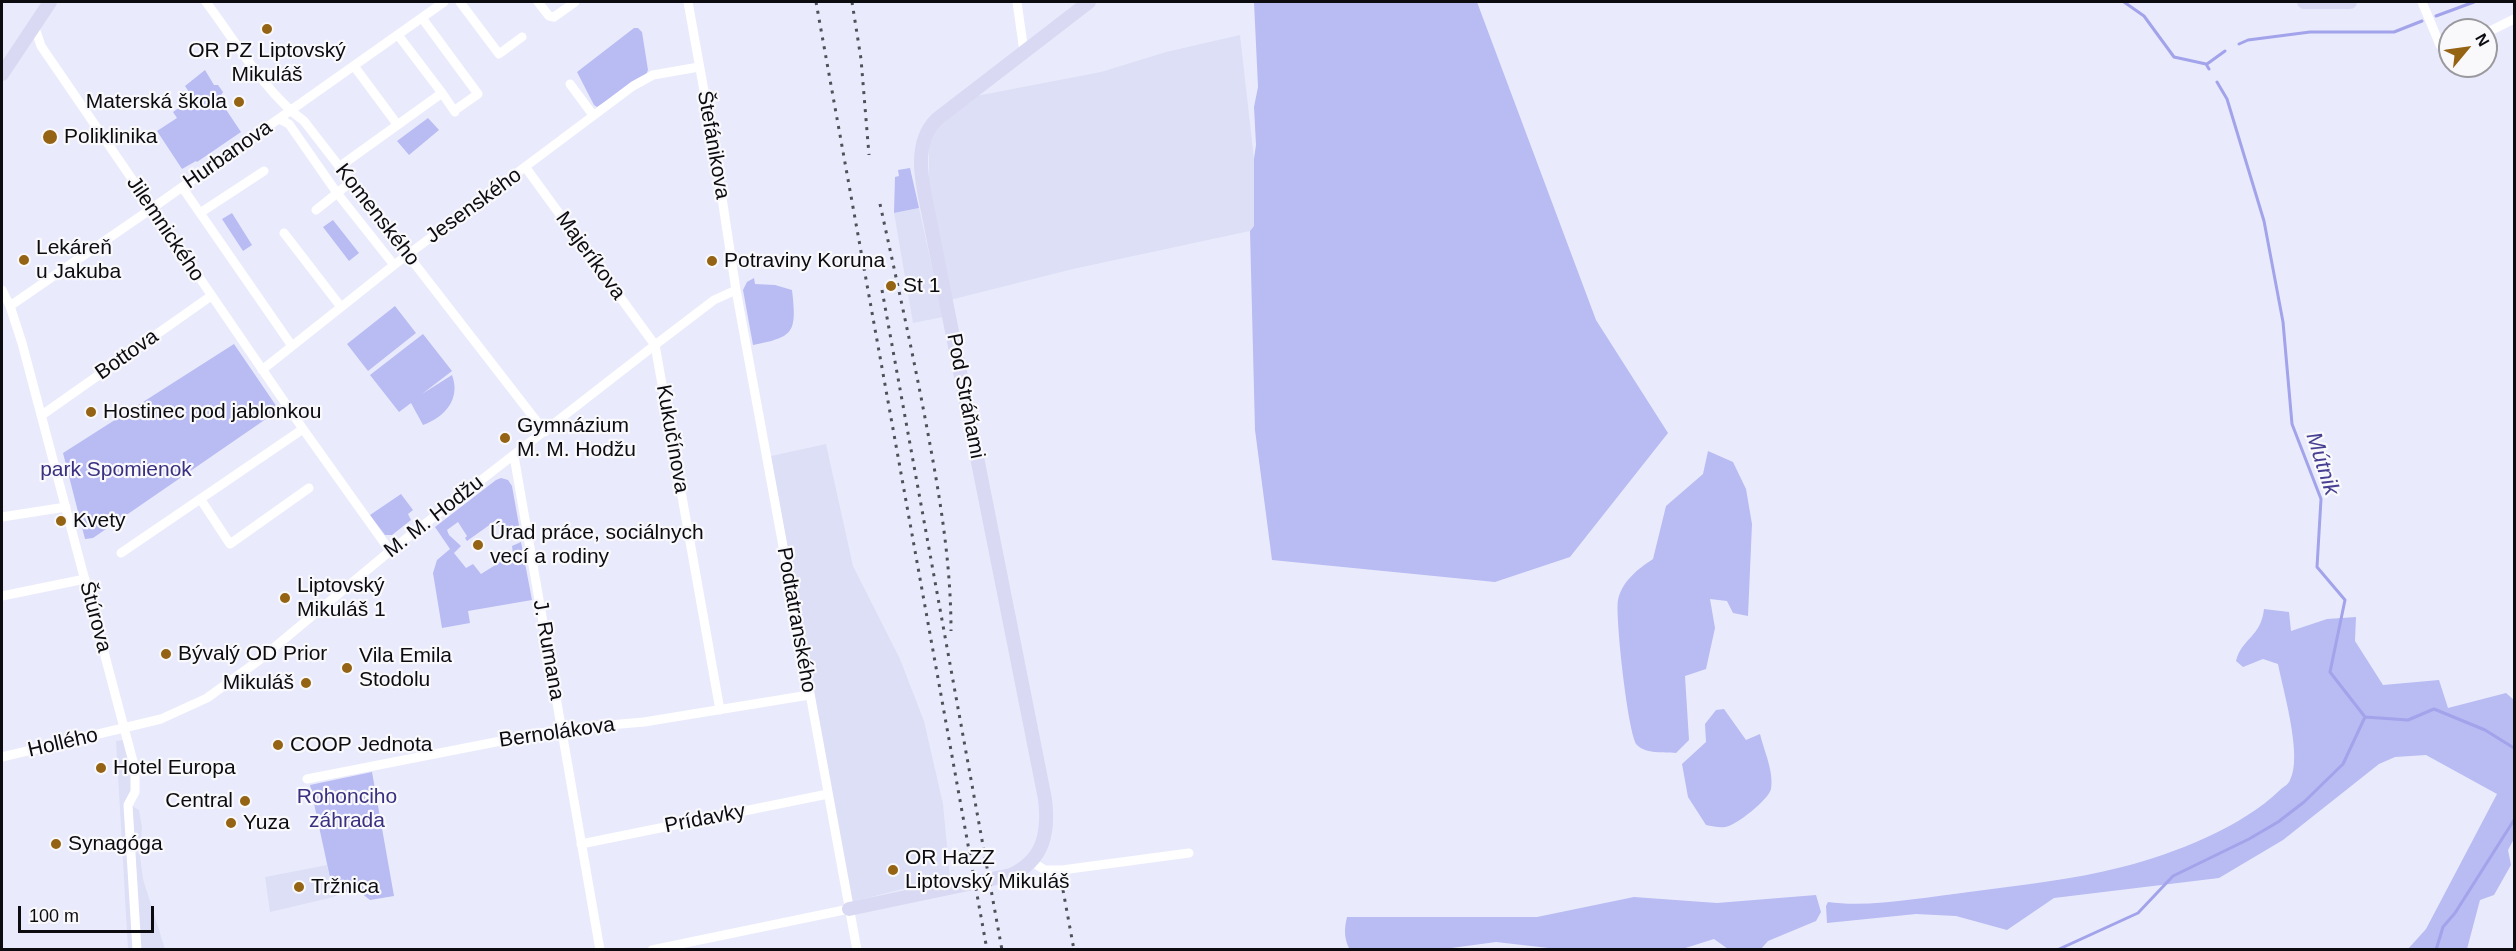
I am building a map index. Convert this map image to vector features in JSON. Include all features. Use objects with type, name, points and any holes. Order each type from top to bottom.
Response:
[{"type":"street","points":[[2,74],[50,2]]},
{"type":"street","name":"Komenského","points":[[206,2],[275,95],[290,111],[304,121],[545,432]]},
{"type":"street","name":"Hurbanova","points":[[10,306],[152,209],[444,2]]},
{"type":"street","points":[[460,2],[499,54],[522,37]]},
{"type":"street","points":[[537,2],[549,16],[554,17],[575,2]]},
{"type":"street","name":"Štefánikova","points":[[688,2],[717,159],[736,290]]},
{"type":"street","points":[[1017,2],[1024,52]]},
{"type":"street","name":"Pod Stráňami","points":[[1032,862],[1046,836],[1045,799],[928,207],[921,150],[925,135],[932,125],[1089,2]]},
{"type":"street","points":[[2304,2],[2350,2]]},
{"type":"street","points":[[2422,2],[2438,40]]},
{"type":"street","points":[[398,35],[456,110],[478,94],[422,18]]},
{"type":"street","points":[[2498,27],[2514,19]]},
{"type":"street","name":"Jilemnického","points":[[34,25],[41,46],[262,370],[390,551]]},
{"type":"street","points":[[354,66],[397,124]]},
{"type":"street","name":"Jesenského","points":[[262,370],[340,307],[593,115],[647,78],[699,67]]},
{"type":"street","points":[[570,84],[593,115]]},
{"type":"street","points":[[339,167],[442,93]]},
{"type":"street","points":[[279,119],[289,124],[337,193],[394,266]]},
{"type":"street","name":"Majeríkova","points":[[526,168],[655,345]]},
{"type":"street","points":[[200,213],[264,171]]},
{"type":"street","points":[[316,210],[351,182]]},
{"type":"street","points":[[182,187],[292,346]]},
{"type":"street","points":[[284,233],[340,307]]},
{"type":"street","name":"Štúrova","points":[[2,290],[10,306],[42,414],[137,782],[128,805],[137,950]]},
{"type":"street","name":"M. M. Hodžu","points":[[124,729],[160,719],[207,698],[262,658],[390,551],[655,345],[714,300],[736,290]]},
{"type":"street","name":"Podtatranského","points":[[736,290],[857,950]]},
{"type":"street","name":"Bottova","points":[[42,414],[211,296]]},
{"type":"street","name":"Kukučínova","points":[[655,345],[720,710]]},
{"type":"street","points":[[121,553],[303,429]]},
{"type":"street","name":"J. Rumana","points":[[514,456],[600,950]]},
{"type":"street","points":[[201,500],[230,543],[309,488]]},
{"type":"street","points":[[2,517],[66,507]]},
{"type":"street","points":[[2,596],[85,579]]},
{"type":"street","name":"Bernolákova","points":[[307,779],[562,729],[644,722],[809,695]]},
{"type":"street","name":"Hollého","points":[[2,757],[124,729]]},
{"type":"street","name":"Prídavky","points":[[581,843],[828,794]]},
{"type":"street","points":[[652,950],[1011,875],[1032,862],[1045,870],[1062,870],[1189,853]]},
{"type":"shaded area","points":[[1240,35],[1254,159],[1254,226],[1250,231],[1073,269],[950,300],[929,181],[929,138],[942,122],[976,96],[1101,72],[1166,52]]},
{"type":"shaded area","points":[[919,208],[943,317],[913,323],[894,213]]},
{"type":"shaded area","points":[[826,444],[853,566],[900,659],[924,721],[943,804],[950,877],[851,902],[771,456]]},
{"type":"shaded area","points":[[132,739],[132,806],[139,810],[142,827],[140,856],[143,879],[165,949],[128,949],[116,741]]},
{"type":"shaded area","name":"Tržnica","points":[[327,865],[334,897],[270,912],[265,877]]},
{"type":"green space","points":[[1254,2],[1477,2],[1596,320],[1668,433],[1570,557],[1495,582],[1272,560],[1255,430],[1250,231],[1254,226],[1256,145],[1254,107],[1258,87]]},
{"type":"green space","points":[[634,28],[642,32],[648,70],[646,75],[597,107],[577,72]]},
{"type":"green space","points":[[205,70],[214,85],[218,85],[223,92],[219,99],[241,132],[197,162],[182,169],[157,131],[177,118],[173,112],[183,105],[181,101],[191,95],[185,86]]},
{"type":"green space","points":[[428,118],[439,130],[409,155],[397,141]]},
{"type":"green space","points":[[910,168],[919,208],[894,213],[895,177],[899,176],[898,170]]},
{"type":"green space","points":[[232,213],[252,245],[243,251],[222,219]]},
{"type":"green space","points":[[333,220],[359,253],[349,261],[323,227]]},
{"type":"green space","points":[[754,278],[755,284],[775,285],[792,290],[794,316],[790,331],[785,335],[753,345],[743,290],[747,282]]},
{"type":"green space","points":[[395,306],[416,333],[368,371],[347,344]]},
{"type":"green space","points":[[423,334],[452,371],[422,394],[452,375],[454,392],[453,399],[444,412],[423,425],[411,403],[399,412],[370,375]]},
{"type":"green space","name":"park Spomienok","points":[[234,344],[279,410],[93,538],[85,539],[63,453]]},
{"type":"green space","points":[[1708,451],[1733,462],[1746,489],[1752,524],[1748,616],[1733,613],[1727,601],[1710,599],[1715,628],[1706,669],[1685,676],[1689,740],[1676,753],[1650,751],[1637,745],[1633,737],[1620,650],[1618,600],[1627,581],[1636,571],[1653,559],[1666,506],[1703,474]]},
{"type":"green space","points":[[501,478],[508,480],[512,486],[520,531],[507,537],[495,521],[467,541],[465,538],[467,536],[458,522],[447,530],[461,546],[454,553],[466,568],[473,564],[481,574],[513,554],[512,546],[521,542],[532,600],[468,611],[470,623],[442,628],[433,573],[437,560],[450,549],[435,527]]},
{"type":"green space","points":[[401,494],[413,510],[408,514],[411,520],[392,535],[385,535],[370,515]]},
{"type":"green space","points":[[2264,609],[2289,612],[2291,631],[2327,619],[2356,617],[2355,641],[2383,685],[2439,680],[2448,708],[2506,693],[2514,700],[2514,839],[2508,850],[2511,865],[2494,895],[2480,900],[2467,949],[2408,949],[2426,929],[2497,794],[2426,755],[2395,757],[2379,764],[2283,840],[2219,878],[2054,898],[2007,930],[1956,916],[1916,914],[1827,923],[1826,906],[1828,902],[1861,904],[1917,899],[2103,872],[2185,847],[2247,816],[2287,784],[2293,769],[2291,723],[2278,664],[2263,659],[2243,667],[2236,661],[2242,647],[2259,626]]},
{"type":"green space","points":[[1724,709],[1746,740],[1760,734],[1772,782],[1769,793],[1758,805],[1737,822],[1721,827],[1706,825],[1688,797],[1682,764],[1706,742],[1705,724],[1716,710]]},
{"type":"green space","name":"Rohonciho záhrada","points":[[372,772],[394,896],[370,900],[356,889],[334,896],[310,785]]},
{"type":"green space","points":[[1816,895],[1821,912],[1816,921],[1768,941],[1761,949],[1728,949],[1714,939],[1679,950],[1566,950],[1496,942],[1444,949],[1350,950],[1345,934],[1347,917],[1537,917],[1634,897],[1717,903]]},
{"type":"waterway","name":"Mútnik","points":[[2124,2],[2144,16],[2174,57],[2206,64],[2209,69]]},
{"type":"waterway","points":[[2436,16],[2474,2]]},
{"type":"waterway","points":[[2239,44],[2248,40],[2310,32],[2394,32],[2422,21]]},
{"type":"waterway","points":[[2207,64],[2225,51]]},
{"type":"waterway","name":"Mútnik","points":[[2217,82],[2227,99],[2264,221],[2283,322],[2292,424],[2321,499],[2317,567],[2345,600],[2330,672],[2365,717],[2408,720],[2434,709],[2485,730],[2514,748]]},
{"type":"waterway","points":[[2057,950],[2138,913],[2173,876],[2249,839],[2278,822],[2304,802],[2343,764],[2365,717]]},
{"type":"waterway","points":[[2436,950],[2443,927],[2455,913],[2514,820]]},
{"type":"railway","points":[[816,2],[987,950]]},
{"type":"railway","points":[[852,2],[861,59],[869,155]]},
{"type":"railway","points":[[880,204],[935,475],[947,552],[951,631]]},
{"type":"railway","points":[[882,290],[1002,950]]},
{"type":"railway","points":[[1063,890],[1074,950]]},
{"type":"place","name":"OR PZ Liptovský Mikuláš","points":[[267,29]]},
{"type":"place","name":"Materská škola","points":[[239,102]]},
{"type":"place","name":"Poliklinika","points":[[50,137]]},
{"type":"place","name":"Lekáreň u Jakuba","points":[[24,260]]},
{"type":"place","name":"Potraviny Koruna","points":[[712,261]]},
{"type":"place","name":"St 1","points":[[891,286]]},
{"type":"place","name":"Hostinec pod jablonkou","points":[[91,412]]},
{"type":"place","name":"Gymnázium M. M. Hodžu","points":[[505,438]]},
{"type":"place","name":"Kvety","points":[[61,521]]},
{"type":"place","name":"Úrad práce, sociálnych vecí a rodiny","points":[[478,545]]},
{"type":"place","name":"Liptovský Mikuláš 1","points":[[285,598]]},
{"type":"place","name":"Bývalý OD Prior","points":[[166,654]]},
{"type":"place","name":"Vila Emila Stodolu","points":[[347,668]]},
{"type":"place","name":"Mikuláš","points":[[306,683]]},
{"type":"place","name":"COOP Jednota","points":[[278,745]]},
{"type":"place","name":"Hotel Europa","points":[[101,768]]},
{"type":"place","name":"Central","points":[[245,801]]},
{"type":"place","name":"Yuza","points":[[231,823]]},
{"type":"place","name":"Synagóga","points":[[56,844]]},
{"type":"place","name":"OR HaZZ Liptovský Mikuláš","points":[[893,870]]},
{"type":"place","name":"Tržnica","points":[[299,887]]}]
